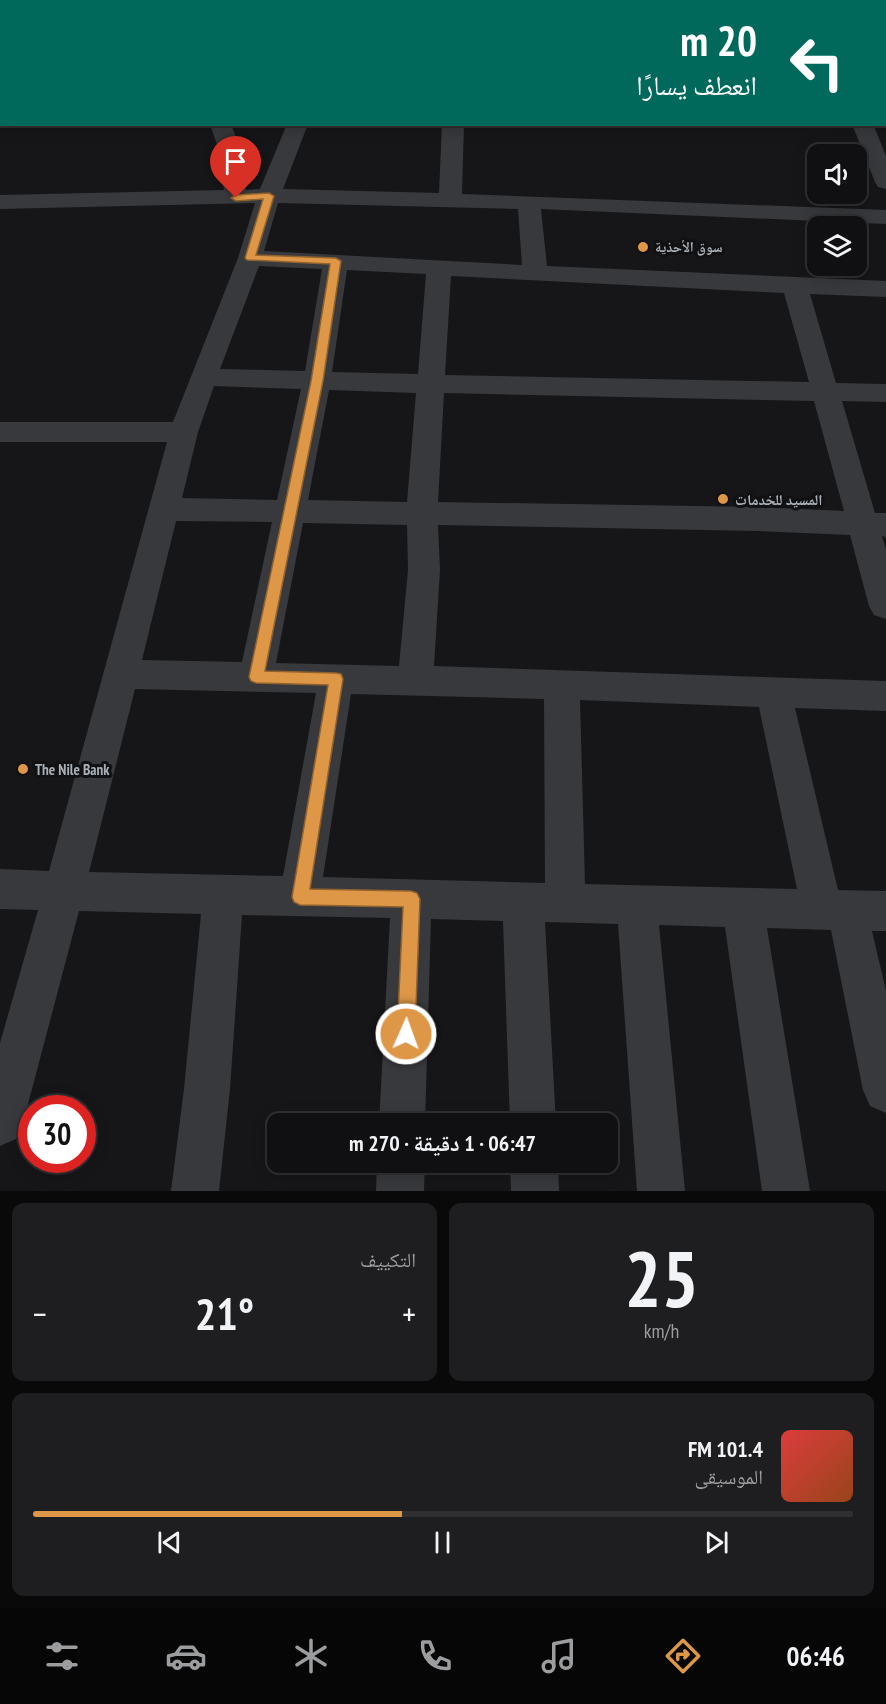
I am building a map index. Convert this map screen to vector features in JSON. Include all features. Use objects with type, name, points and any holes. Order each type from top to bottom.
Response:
[{"type":"street","points":[[0,1123],[64,891],[184,432],[250,258],[252,197],[221,126]]},
{"type":"street","points":[[252,197],[297,126]]},
{"type":"street","points":[[450,200],[453,126]]},
{"type":"street","points":[[863,126],[886,182]]},
{"type":"street","points":[[0,202],[252,197],[450,200],[886,217]]},
{"type":"street","points":[[529,202],[535,271]]},
{"type":"street","points":[[250,258],[886,289]]},
{"type":"street","points":[[256,677],[317,381],[336,261]]},
{"type":"street","points":[[415,681],[422,602],[422,513],[439,268]]},
{"type":"street","points":[[795,286],[825,393],[874,524],[886,606]]},
{"type":"street","points":[[203,377],[886,393]]},
{"type":"street","points":[[0,432],[184,432]]},
{"type":"street","points":[[163,509],[758,519],[874,524]]},
{"type":"street","points":[[120,674],[886,696]]},
{"type":"street","points":[[300,897],[336,679]]},
{"type":"street","points":[[562,685],[565,903]]},
{"type":"street","points":[[773,692],[852,911],[886,1090]]},
{"type":"street","points":[[0,889],[852,911]]},
{"type":"street","points":[[195,1191],[207,1089],[223,895]]},
{"type":"street","points":[[402,1113],[411,899]]},
{"type":"street","points":[[522,903],[532,1113]]},
{"type":"street","points":[[637,905],[661,1191]]},
{"type":"street","points":[[743,908],[786,1191]]},
{"type":"street","points":[[400,1191],[401,1173]]},
{"type":"street","points":[[534,1173],[535,1191]]},
{"type":"place","name":"سوق الأحذية","points":[[643,247]]},
{"type":"place","name":"المسيد للخدمات","points":[[723,499]]},
{"type":"place","name":"The Nile Bank","points":[[23,769]]},
{"type":"route","points":[[236,198],[269,196],[250,258],[336,261],[317,381],[256,677],[336,679],[300,897],[411,899],[406,1034]]}]
